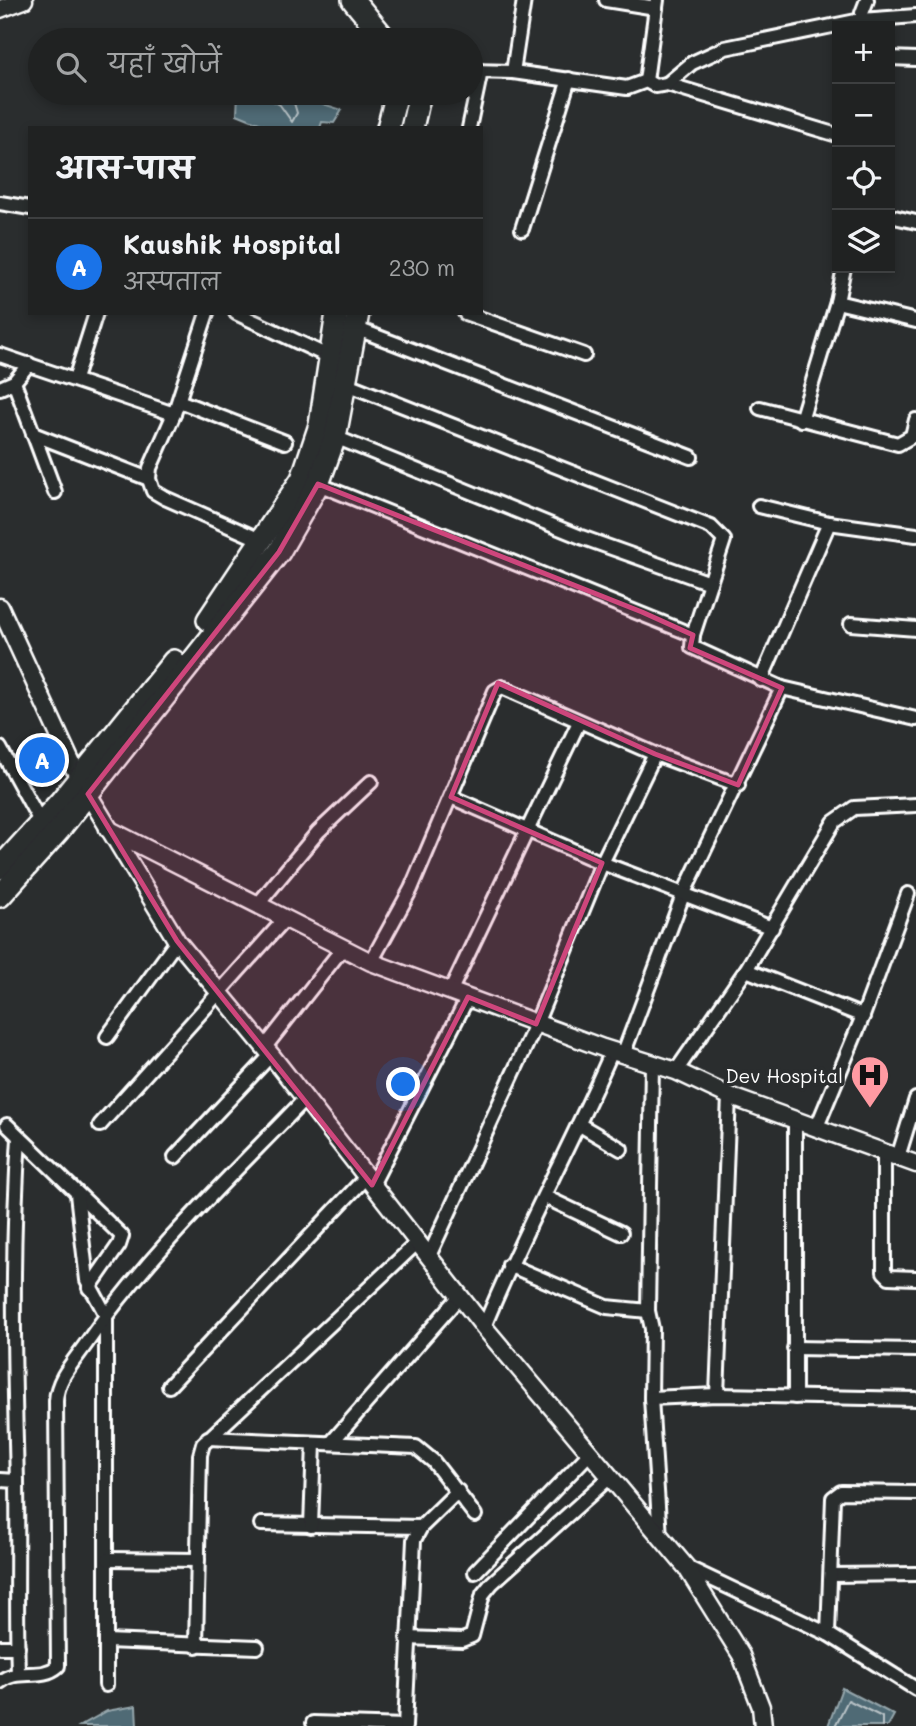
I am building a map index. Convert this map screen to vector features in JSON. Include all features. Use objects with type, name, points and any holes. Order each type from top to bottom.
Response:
[{"type":"main road","points":[[353,0],[376,28]]},
{"type":"main road","points":[[372,0],[392,28]]},
{"type":"main road","points":[[389,126],[394,105]]},
{"type":"main road","points":[[412,126],[417,105]]},
{"type":"main road","points":[[0,868],[40,821],[83,787],[279,552],[302,517],[318,484],[335,437],[342,369],[337,315]]},
{"type":"main road","points":[[0,896],[213,613],[302,479],[314,451],[356,321]]},
{"type":"street","points":[[0,9],[24,0]]},
{"type":"street","points":[[513,72],[524,0]]},
{"type":"street","points":[[606,0],[657,4],[646,81]]},
{"type":"street","points":[[862,21],[867,0]]},
{"type":"street","points":[[877,21],[916,16]]},
{"type":"street","points":[[667,84],[692,63],[715,51],[832,29]]},
{"type":"street","points":[[895,58],[916,59]]},
{"type":"street","points":[[483,71],[513,72],[627,88],[646,81]]},
{"type":"street","points":[[522,229],[569,79]]},
{"type":"street","points":[[646,81],[654,86],[667,84],[832,134]]},
{"type":"street","points":[[469,126],[472,105]]},
{"type":"street","points":[[0,203],[28,208]]},
{"type":"street","points":[[895,217],[916,222]]},
{"type":"street","points":[[801,420],[837,302],[843,273]]},
{"type":"street","points":[[837,302],[916,321]]},
{"type":"street","points":[[75,379],[95,315]]},
{"type":"street","points":[[206,315],[149,479],[153,491],[165,498],[263,541]]},
{"type":"street","points":[[245,315],[342,369],[711,527],[724,540],[693,635],[692,647],[696,651],[782,688],[916,719]]},
{"type":"street","points":[[471,315],[584,355]]},
{"type":"street","points":[[356,321],[691,457]]},
{"type":"street","points":[[0,355],[285,442]]},
{"type":"street","points":[[0,388],[14,383],[29,364]]},
{"type":"street","points":[[14,383],[55,492]]},
{"type":"street","points":[[760,408],[898,444],[912,436],[916,420]]},
{"type":"street","points":[[33,434],[149,479]]},
{"type":"street","points":[[335,437],[581,537],[710,583]]},
{"type":"street","points":[[318,484],[693,635]]},
{"type":"street","points":[[759,506],[829,523],[916,535]]},
{"type":"street","points":[[761,680],[829,523]]},
{"type":"street","points":[[0,607],[83,787],[177,941],[268,1051],[484,1327],[686,1567],[741,1655],[761,1707],[763,1726]]},
{"type":"street","points":[[851,624],[916,629]]},
{"type":"street","points":[[371,962],[411,889],[495,691],[508,688],[654,754],[738,785]]},
{"type":"street","points":[[484,1327],[509,1265],[617,1053],[682,895],[738,785],[782,688]]},
{"type":"street","points":[[451,990],[579,722]]},
{"type":"street","points":[[0,748],[40,821]]},
{"type":"street","points":[[429,1256],[536,1024],[602,863],[654,754]]},
{"type":"street","points":[[259,903],[318,832],[371,782]]},
{"type":"street","points":[[451,797],[528,833],[772,928]]},
{"type":"street","points":[[676,1072],[746,970],[842,813],[871,805],[916,805]]},
{"type":"street","points":[[106,828],[259,903],[371,962],[536,1024],[676,1072],[729,1096],[916,1164]]},
{"type":"street","points":[[816,1129],[863,1016],[908,894]]},
{"type":"street","points":[[100,1125],[285,919]]},
{"type":"street","points":[[107,1037],[177,941]]},
{"type":"street","points":[[175,1157],[268,1051],[342,949]]},
{"type":"street","points":[[746,970],[863,1016]]},
{"type":"street","points":[[169,1386],[369,1181],[468,997]]},
{"type":"street","points":[[652,1064],[648,1311],[652,1329],[651,1398],[660,1538]]},
{"type":"street","points":[[718,1395],[729,1096]]},
{"type":"street","points":[[0,1682],[7,1676],[18,1673],[51,1672],[58,1666],[57,1390],[106,1315],[155,1254],[305,1099]]},
{"type":"street","points":[[916,1099],[891,1156],[884,1272],[889,1277],[916,1278]]},
{"type":"street","points":[[795,1119],[795,1397]]},
{"type":"street","points":[[7,1125],[122,1236],[119,1245],[89,1288]]},
{"type":"street","points":[[580,1125],[621,1149]]},
{"type":"street","points":[[18,1673],[17,1481],[6,1396],[19,1138]]},
{"type":"street","points":[[0,1194],[15,1195]]},
{"type":"street","points":[[77,1194],[89,1288],[106,1315],[106,1685]]},
{"type":"street","points":[[545,1197],[621,1233]]},
{"type":"street","points":[[197,1646],[200,1455],[208,1438],[419,1241]]},
{"type":"street","points":[[509,1265],[607,1307],[648,1311]]},
{"type":"street","points":[[331,1443],[460,1296]]},
{"type":"street","points":[[794,1348],[916,1350]]},
{"type":"street","points":[[651,1398],[718,1395],[916,1399]]},
{"type":"street","points":[[208,1438],[416,1447],[433,1461],[475,1515]]},
{"type":"street","points":[[311,1526],[314,1443]]},
{"type":"street","points":[[475,1572],[590,1453]]},
{"type":"street","points":[[407,1638],[462,1640],[472,1636],[480,1603],[492,1583],[610,1477]]},
{"type":"street","points":[[0,1480],[17,1481]]},
{"type":"street","points":[[313,1723],[405,1726],[412,1553],[421,1527],[458,1491]]},
{"type":"street","points":[[828,1634],[832,1575],[831,1502],[836,1494],[916,1493]]},
{"type":"street","points":[[261,1524],[421,1527]]},
{"type":"street","points":[[108,1559],[198,1560]]},
{"type":"street","points":[[686,1567],[828,1634],[916,1689]]},
{"type":"street","points":[[832,1575],[916,1574]]},
{"type":"street","points":[[106,1640],[257,1647]]},
{"type":"street","points":[[0,1647],[18,1647]]},
{"type":"highlighted area","points":[[318,484],[642,612],[693,635],[690,648],[782,688],[738,785],[655,754],[498,683],[451,797],[602,863],[536,1024],[468,997],[372,1185],[177,941],[88,794],[279,552]]},
{"type":"water","points":[[237,105],[326,105],[342,110],[334,123],[322,122],[321,126],[266,126],[237,114]]},
{"type":"water","points":[[842,1688],[894,1715],[888,1726],[828,1726]]},
{"type":"water","points":[[136,1706],[137,1726],[80,1726],[107,1711]]},
{"type":"place","name":"Kaushik Hospital","points":[[42,760]]},
{"type":"place","name":"Dev Hospital","points":[[870,1109]]}]
